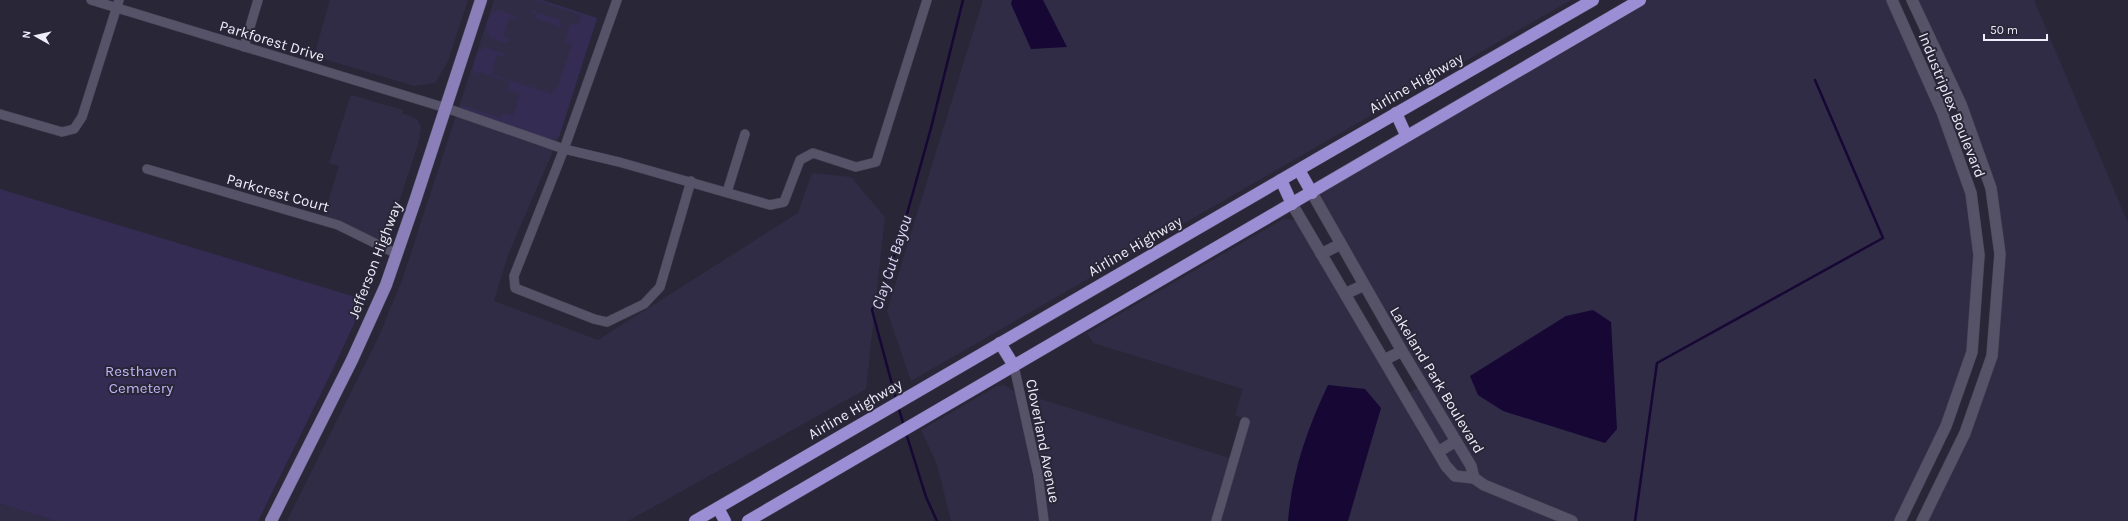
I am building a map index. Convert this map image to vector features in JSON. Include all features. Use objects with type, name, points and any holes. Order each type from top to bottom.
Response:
[{"type":"highway","name":"Airline Highway","points":[[695,521],[1593,0]]},
{"type":"highway","points":[[748,521],[923,420],[1072,331],[1312,193],[1406,135],[1640,0]]},
{"type":"highway","points":[[1396,113],[1406,135]]},
{"type":"highway","points":[[1299,170],[1312,193]]},
{"type":"highway","points":[[1281,180],[1292,204]]},
{"type":"highway","points":[[1000,343],[1014,366]]},
{"type":"highway","points":[[718,508],[725,521]]},
{"type":"main road","name":"Jefferson Highway","points":[[271,521],[352,360],[397,254],[481,0]]},
{"type":"street","name":"Parkforest Drive","points":[[91,0],[118,4],[244,47],[446,108],[564,149],[691,181],[770,205],[784,202],[800,160],[813,153],[856,167],[876,162],[927,0]]},
{"type":"street","points":[[244,47],[258,0]]},
{"type":"street","points":[[618,0],[564,149],[514,276],[515,288],[594,319],[607,322],[644,304],[660,287],[691,181]]},
{"type":"street","name":"Industriplex Boulevard","points":[[1892,0],[1942,112],[1971,193],[1979,255],[1972,352],[1946,426],[1900,521]]},
{"type":"street","name":"Industriplex Boulevard","points":[[1912,0],[1961,104],[1991,188],[2000,254],[1992,356],[1965,434],[1922,521]]},
{"type":"street","points":[[0,114],[62,132],[74,129],[82,117],[118,4]]},
{"type":"street","points":[[727,192],[745,134]]},
{"type":"street","name":"Parkcrest Court","points":[[147,169],[338,225],[397,254]]},
{"type":"street","name":"Lakeland Park Boulevard","points":[[1292,204],[1438,452],[1455,476],[1474,478],[1471,466],[1402,351],[1312,193]]},
{"type":"street","points":[[1321,254],[1341,244]]},
{"type":"street","points":[[1345,294],[1364,285]]},
{"type":"street","points":[[1384,360],[1402,351]]},
{"type":"street","name":"Cloverland Avenue","points":[[1014,366],[1038,475],[1044,521]]},
{"type":"street","points":[[1216,521],[1245,422]]},
{"type":"street","points":[[1438,452],[1456,441]]},
{"type":"street","points":[[1474,478],[1484,484],[1572,521]]},
{"type":"shaded area","points":[[330,0],[468,0],[448,61],[435,83],[414,86],[314,56]]},
{"type":"shaded area","points":[[494,0],[541,0],[597,18],[559,137],[508,255],[494,301],[598,340],[798,213],[812,173],[851,177],[885,217],[866,389],[628,521],[287,521],[379,336],[402,280]]},
{"type":"shaded area","points":[[983,0],[1571,0],[911,381],[887,311]]},
{"type":"shaded area","points":[[1012,0],[1043,0],[1067,47],[1031,49],[1011,4]]},
{"type":"shaded area","points":[[1648,0],[1892,0],[1971,193],[1979,255],[1973,338],[1946,426],[1900,521],[1049,521],[1028,395],[1229,458],[1242,418],[1235,415],[1243,389],[1093,343],[1087,333],[1283,219],[1295,220],[1300,226],[1399,398],[1423,385],[1312,193]]},
{"type":"shaded area","points":[[1912,0],[2034,0],[2128,223],[2128,521],[1922,521],[1992,356],[2000,254],[1991,188]]},
{"type":"shaded area","points":[[351,95],[403,110],[402,113],[417,119],[421,127],[419,141],[389,232],[380,239],[373,237],[372,239],[323,217],[339,166],[329,163]]},
{"type":"shaded area","points":[[1593,310],[1611,322],[1617,429],[1605,443],[1503,411],[1478,395],[1470,376],[1566,316]]},
{"type":"shaded area","points":[[1005,385],[1015,392],[1022,412],[1040,521],[951,521],[937,464],[921,430],[997,386]]},
{"type":"shaded area","points":[[1328,385],[1365,389],[1381,408],[1348,521],[1288,521],[1293,485],[1307,434]]},
{"type":"shaded area","points":[[0,504],[56,521],[0,521]]},
{"type":"green space","points":[[535,0],[542,0],[597,18],[559,137],[547,139],[459,107],[462,105],[501,118],[503,113],[513,116],[520,94],[508,90],[510,82],[480,72],[478,74],[472,71],[478,51],[485,47],[505,54],[503,57],[497,55],[491,74],[552,94],[554,89],[557,89],[572,44],[565,42],[570,24],[578,25],[581,15]]},
{"type":"green space","points":[[500,10],[517,17],[515,19],[509,18],[503,37],[509,39],[507,43],[491,38],[486,31],[491,14]]},
{"type":"green space","points":[[531,10],[560,20],[561,27],[535,18],[537,14],[531,12]]},
{"type":"green space","name":"Resthaven Cemetery","points":[[0,189],[365,300],[334,367],[258,521],[56,521],[0,504]]},
{"type":"waterway","name":"Clay Cut Bayou","points":[[896,399],[872,310],[898,246],[931,128],[963,0]]},
{"type":"waterway","points":[[1635,521],[1657,363],[1883,238],[1815,80]]},
{"type":"waterway","name":"Clay Cut Bayou","points":[[898,406],[904,426]]},
{"type":"waterway","name":"Clay Cut Bayou","points":[[906,433],[926,497],[937,521]]}]
